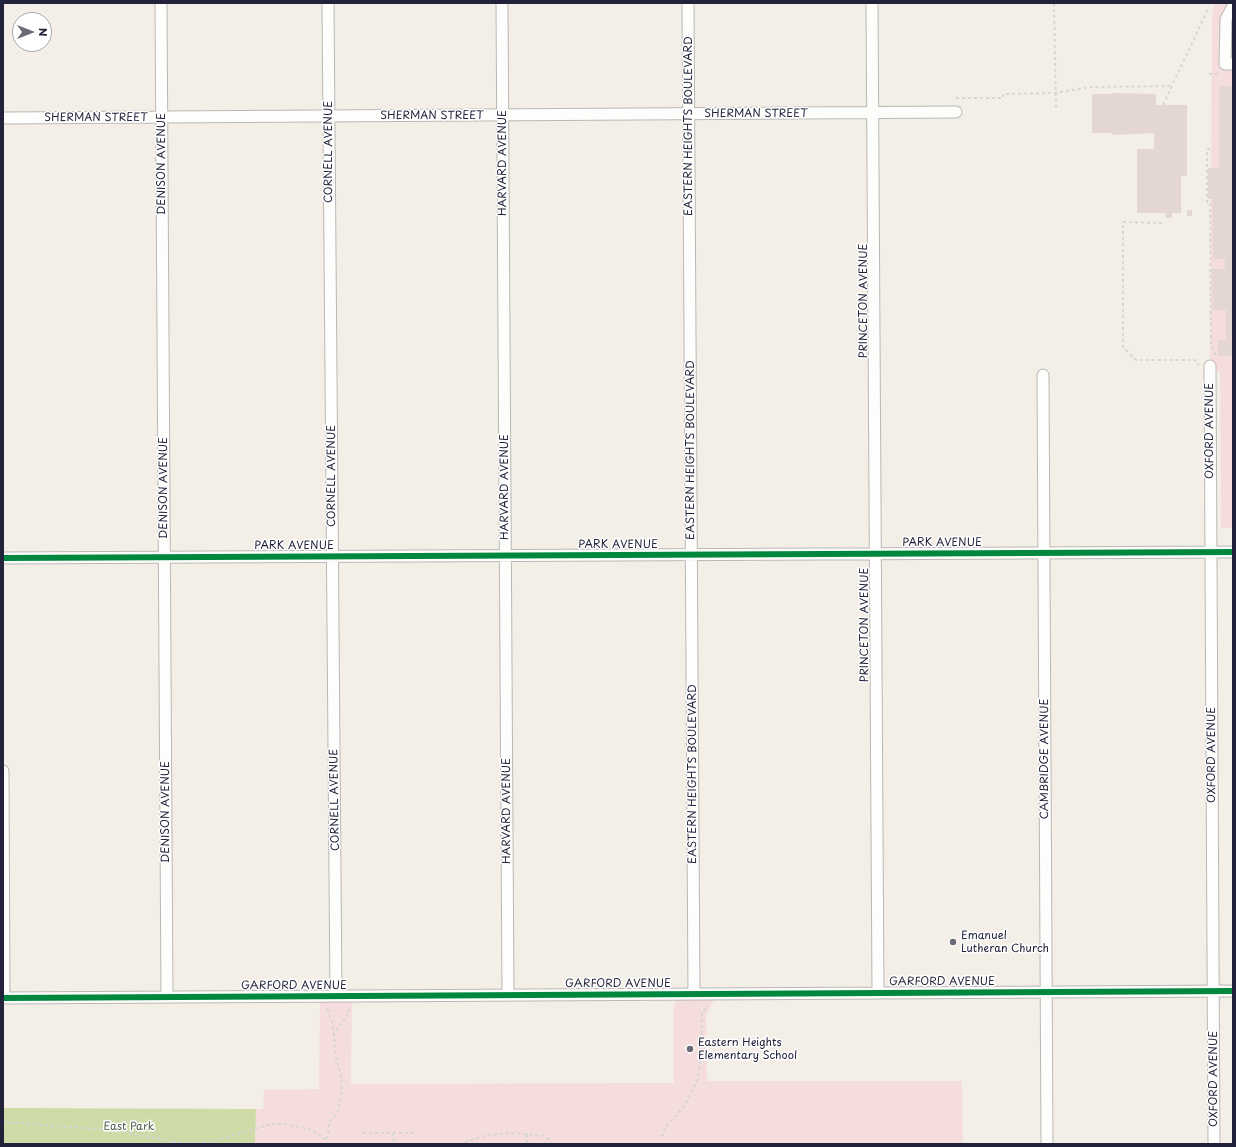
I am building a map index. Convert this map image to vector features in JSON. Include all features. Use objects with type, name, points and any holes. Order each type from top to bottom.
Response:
[{"type":"street","name":"DENISON AVENUE","points":[[161,3],[167,997]]},
{"type":"street","name":"CORNELL AVENUE","points":[[328,3],[336,996]]},
{"type":"street","name":"HARVARD AVENUE","points":[[502,3],[508,995]]},
{"type":"street","name":"EASTERN HEIGHTS BOULEVARD","points":[[688,3],[694,994]]},
{"type":"street","name":"PRINCETON AVENUE","points":[[872,3],[878,993]]},
{"type":"street","points":[[1227,3],[1233,6],[1226,19],[1225,64],[1233,64]]},
{"type":"street","name":"SHERMAN STREET","points":[[3,118],[956,112]]},
{"type":"street","name":"OXFORD AVENUE","points":[[1210,365],[1214,1144]]},
{"type":"street","name":"CAMBRIDGE AVENUE","points":[[1043,375],[1047,1144]]},
{"type":"street","name":"PARK AVENUE","points":[[3,558],[1233,552]]},
{"type":"street","points":[[3,771],[4,998]]},
{"type":"street","name":"GARFORD AVENUE","points":[[4,998],[1233,991]]},
{"type":"path","points":[[1054,3],[1056,108]]},
{"type":"path","points":[[1163,105],[1208,9]]},
{"type":"path","points":[[956,98],[1003,98],[1003,94],[1056,92],[1091,87],[1172,86]]},
{"type":"path","points":[[1162,222],[1123,222],[1123,346],[1136,360],[1194,360],[1210,365],[1210,202],[1207,202],[1207,149],[1210,149]]},
{"type":"path","points":[[661,1136],[663,1136],[665,1128],[685,1105],[697,1081],[702,1059],[702,1014],[706,1007]]},
{"type":"path","points":[[326,1139],[330,1122],[338,1112],[342,1090],[341,1074],[336,1058],[333,1027],[327,1009]]},
{"type":"path","points":[[334,1034],[349,1013],[349,1009]]},
{"type":"path","points":[[3,1122],[110,1130],[133,1133],[173,1143],[213,1141],[272,1124],[301,1127],[326,1139],[328,1144]]},
{"type":"path","points":[[364,1133],[414,1133]]},
{"type":"path","points":[[394,1133],[394,1144]]},
{"type":"path","points":[[460,1144],[486,1135],[513,1133],[546,1138],[553,1144]]},
{"type":"path","points":[[527,1134],[527,1144]]},
{"type":"shaded area","points":[[1215,3],[1233,3],[1233,528],[1221,528],[1220,374],[1210,364],[1212,17]]},
{"type":"shaded area","name":"Eastern Heights Elementary School","points":[[676,1000],[714,1000],[706,1015],[707,1081],[962,1081],[963,1144],[255,1144],[256,1109],[263,1109],[264,1090],[319,1089],[320,1001],[352,1002],[351,1084],[674,1083],[673,1010]]},
{"type":"green space","name":"East Park","points":[[3,1108],[256,1109],[255,1144],[3,1144]]},
{"type":"building","points":[[1219,86],[1233,86],[1233,356],[1218,356],[1218,340],[1226,340],[1226,310],[1213,310],[1212,269],[1225,269],[1225,259],[1213,259],[1212,199],[1208,199],[1208,168],[1219,168]]},
{"type":"building","points":[[1092,94],[1156,94],[1156,105],[1187,105],[1187,176],[1181,176],[1181,213],[1172,213],[1172,218],[1166,218],[1165,213],[1137,213],[1137,149],[1154,149],[1154,133],[1112,135],[1112,133],[1092,133]]},
{"type":"building","points":[[1187,210],[1192,210],[1192,216],[1187,216]]},
{"type":"cycle path","points":[[3,558],[1233,552]]},
{"type":"cycle path","points":[[3,998],[1233,991]]},
{"type":"place","name":"Emanuel Lutheran Church","points":[[953,942]]},
{"type":"place","name":"Eastern Heights Elementary School","points":[[690,1049]]}]
